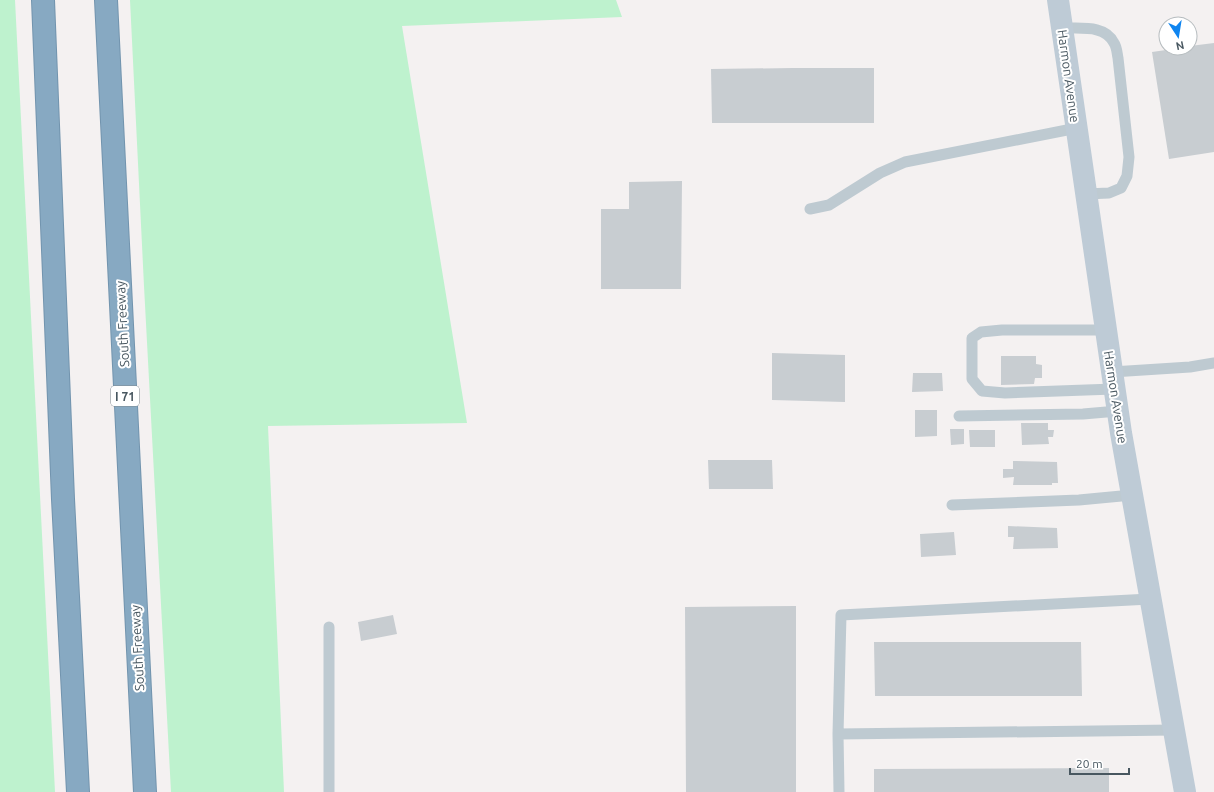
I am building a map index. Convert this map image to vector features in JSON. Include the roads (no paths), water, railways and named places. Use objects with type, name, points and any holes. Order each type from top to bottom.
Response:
[{"type":"highway","points":[[43,0],[63,499],[78,792]]},
{"type":"highway","name":"South Freeway","points":[[106,0],[144,792]]},
{"type":"main road","name":"Harmon Avenue","points":[[1058,0],[1113,381],[1185,792]]},
{"type":"lane","points":[[1062,28],[1096,29],[1108,34],[1115,43],[1118,58],[1130,157],[1127,176],[1121,188],[1109,193],[1086,194]]},
{"type":"lane","points":[[810,209],[829,205],[880,174],[905,162],[1077,128]]},
{"type":"lane","points":[[1106,330],[1002,330],[981,332],[972,338],[972,380],[982,391],[1005,393],[1113,381],[1214,363]]},
{"type":"lane","points":[[959,416],[1083,414],[1118,411]]},
{"type":"lane","points":[[952,505],[1079,500],[1132,495]]},
{"type":"lane","points":[[839,792],[838,734],[841,615],[1150,599]]},
{"type":"lane","points":[[329,627],[329,792]]},
{"type":"lane","points":[[838,734],[1174,730]]}]
